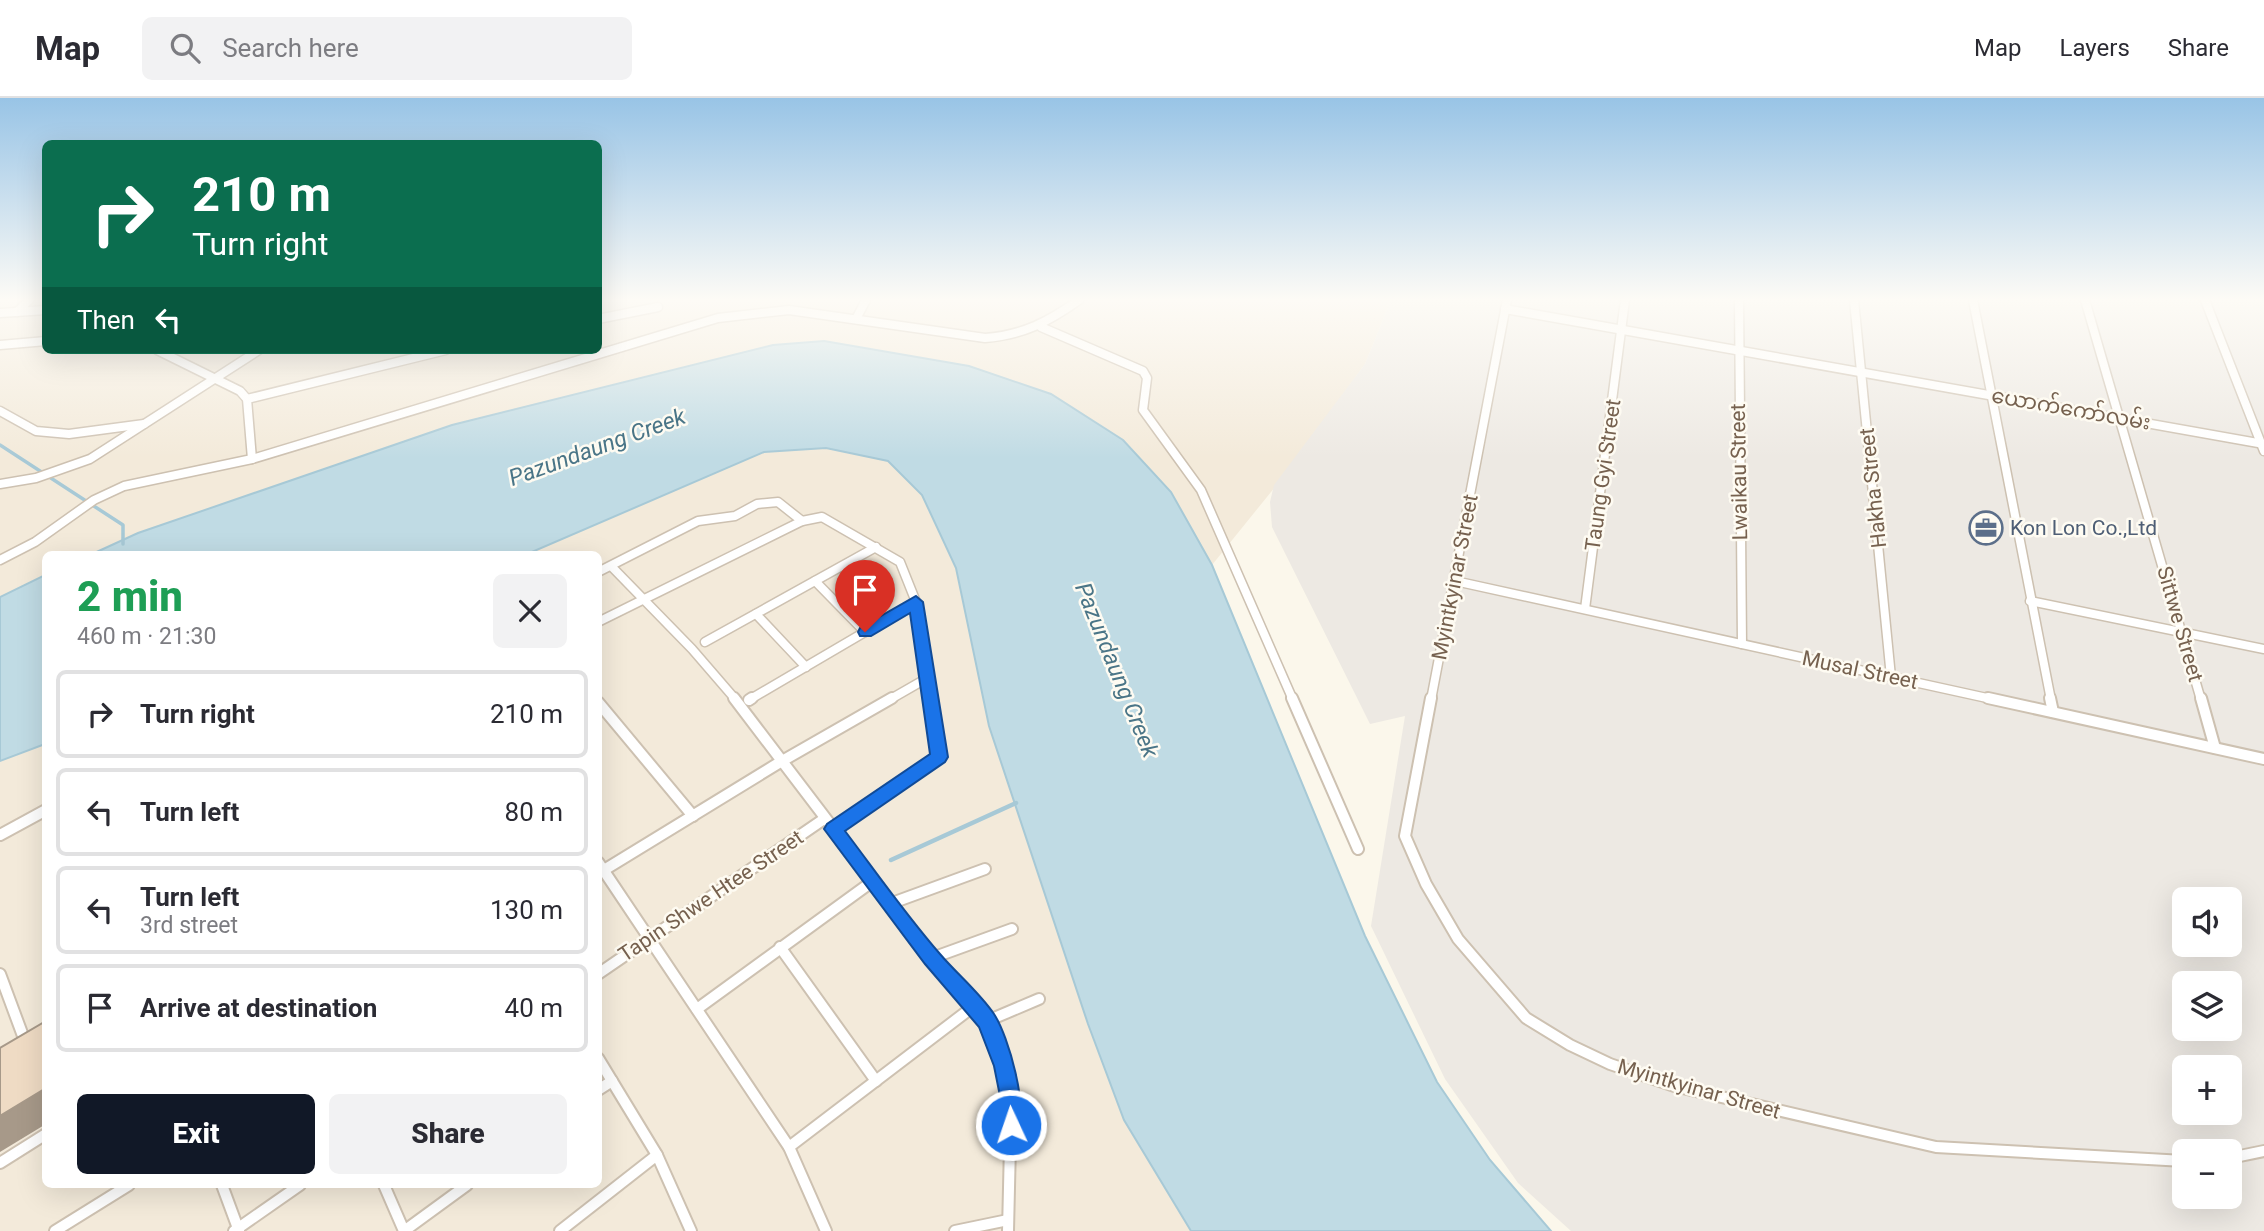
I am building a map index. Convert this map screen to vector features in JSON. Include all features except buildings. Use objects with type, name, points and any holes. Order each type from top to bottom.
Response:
[{"type":"street","points":[[1101,353],[1143,371],[1147,378],[1143,410],[1201,490],[1358,849]]},
{"type":"street","name":"Myintkyinar Street","points":[[1497,353],[1405,836],[1426,884],[1458,939],[1526,1018],[1570,1045],[1609,1064],[1674,1086],[1936,1147],[2172,1160]]},
{"type":"street","name":"Taung Gyi Street","points":[[1585,609],[1619,353]]},
{"type":"street","name":"Lwaikau Street","points":[[1738,353],[1742,644]]},
{"type":"street","name":"ယောက်ကော်လမ်း","points":[[1754,353],[2263,446]]},
{"type":"street","name":"Hakha Street","points":[[1859,353],[1891,677]]},
{"type":"street","points":[[1983,353],[2053,712]]},
{"type":"street","name":"Sittwe Street","points":[[2101,353],[2215,748]]},
{"type":"street","points":[[2226,353],[2263,446]]},
{"type":"street","points":[[165,354],[240,391],[247,399],[252,459]]},
{"type":"street","points":[[0,484],[36,478],[90,459],[149,424],[253,354]]},
{"type":"street","points":[[247,399],[430,354]]},
{"type":"street","points":[[0,560],[35,542],[94,500],[142,481],[252,459],[599,354]]},
{"type":"street","points":[[0,411],[36,431],[69,434],[149,424]]},
{"type":"street","points":[[602,571],[698,521],[735,516],[757,503],[778,502],[802,521]]},
{"type":"street","points":[[602,620],[802,521],[822,517],[900,562],[916,602],[940,752],[937,761],[833,829]]},
{"type":"street","points":[[705,642],[876,547]]},
{"type":"street","points":[[612,567],[708,667],[932,958],[987,1021],[1004,1066],[1011,1101],[1008,1226],[955,1231]]},
{"type":"street","points":[[815,581],[865,632]]},
{"type":"street","name":"Musal Street","points":[[1455,581],[2264,759]]},
{"type":"street","points":[[2030,601],[2264,649]]},
{"type":"street","points":[[749,700],[916,602]]},
{"type":"street","points":[[756,614],[806,667]]},
{"type":"street","points":[[602,865],[693,817],[782,761],[929,677]]},
{"type":"street","points":[[602,707],[693,817]]},
{"type":"street","points":[[0,835],[42,812]]},
{"type":"street","name":"Tapin Shwe Htee Street","points":[[602,971],[824,819]]},
{"type":"street","points":[[602,867],[789,1147],[826,1231]]},
{"type":"street","points":[[892,903],[985,869]]},
{"type":"street","points":[[697,1009],[873,881]]},
{"type":"street","points":[[932,958],[1012,929]]},
{"type":"street","points":[[780,947],[876,1081]]},
{"type":"street","points":[[0,974],[34,1053]]},
{"type":"street","points":[[987,1021],[1040,999]]},
{"type":"street","points":[[789,1147],[974,1006]]},
{"type":"street","points":[[602,1065],[657,1155],[691,1231]]},
{"type":"street","points":[[602,1087],[612,1081]]},
{"type":"street","points":[[0,1163],[42,1137]]},
{"type":"street","points":[[2242,1156],[2264,1151]]},
{"type":"street","points":[[560,1231],[657,1155]]},
{"type":"street","points":[[55,1231],[124,1188]]},
{"type":"street","points":[[223,1188],[237,1230],[296,1188]]},
{"type":"street","points":[[385,1188],[404,1231],[463,1188]]},
{"type":"shaded area","points":[[0,353],[741,353],[452,425],[138,533],[99,551],[42,551],[42,576],[0,597]]},
{"type":"shaded area","points":[[893,353],[1370,353],[1365,364],[1279,482],[1212,565],[1171,492],[969,366]]},
{"type":"shaded area","points":[[1370,353],[2264,353],[2264,1231],[1571,1231],[1518,1183],[1445,1079],[1371,926],[1405,716],[1370,724],[1272,527],[1270,502],[1274,485],[1365,364]]},
{"type":"shaded area","points":[[826,448],[888,461],[922,495],[956,569],[989,726],[1088,1024],[1124,1120],[1191,1231],[0,1231],[0,761],[42,745],[42,1188],[602,1188],[602,551],[534,551],[764,452]]},
{"type":"water","name":"Pazundaung Creek","points":[[741,353],[893,353],[969,366],[1051,394],[1123,440],[1171,492],[1212,565],[1365,936],[1437,1082],[1490,1160],[1551,1231],[1191,1231],[1124,1120],[1088,1024],[989,726],[956,568],[922,495],[888,461],[826,448],[764,452],[534,551],[99,551],[138,533],[452,425]]},
{"type":"water","points":[[42,576],[42,745],[0,761],[0,597]]},
{"type":"waterway","points":[[0,445],[123,525],[123,544]]},
{"type":"waterway","points":[[891,860],[1016,803]]},
{"type":"place","name":"Kon Lon Co.,Ltd","points":[[1986,528]]},
{"type":"route","points":[[865,632],[916,602],[940,752],[937,761],[833,829],[932,958],[987,1021],[1004,1066],[1011,1101],[1011,1125]]}]
